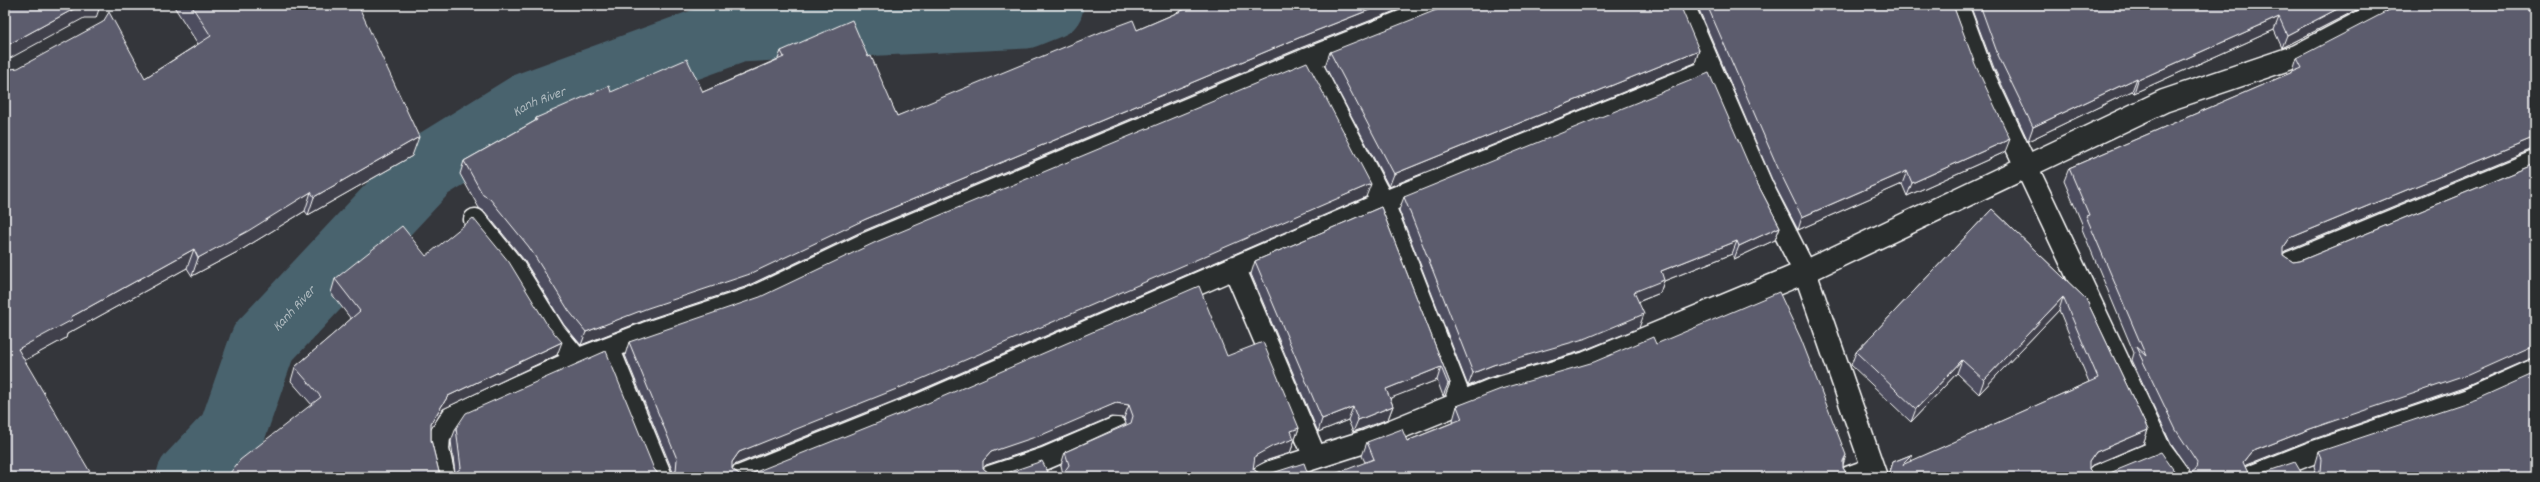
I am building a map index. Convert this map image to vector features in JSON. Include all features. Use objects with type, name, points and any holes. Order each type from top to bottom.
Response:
[{"type":"street","points":[[444,477],[438,450],[439,437],[453,416],[577,360],[608,350],[647,333],[750,299],[866,244],[1308,59],[1444,5]]},
{"type":"street","points":[[1683,5],[1762,187],[1805,272],[1874,473],[1850,477]]},
{"type":"street","points":[[1957,5],[1982,73],[2028,167],[2160,450],[2180,477]]},
{"type":"street","points":[[1260,477],[1315,457],[1367,441],[1492,390],[1586,363],[1805,272],[1849,249],[2028,167],[2164,101],[2297,56],[2392,5]]},
{"type":"street","points":[[1308,59],[1383,203],[1461,402]]},
{"type":"street","points":[[739,477],[919,405],[1383,203],[1711,70]]},
{"type":"street","points":[[2290,263],[2535,162]]},
{"type":"street","points":[[475,220],[514,268],[554,332],[577,360]]},
{"type":"street","points":[[1234,267],[1315,457]]},
{"type":"street","points":[[608,350],[661,477]]},
{"type":"street","points":[[2251,477],[2301,468],[2468,400],[2535,370]]},
{"type":"street","points":[[990,477],[1048,468],[1116,428]]},
{"type":"street","points":[[2096,477],[2160,450]]},
{"type":"building","points":[[5,5],[81,5],[5,47]]},
{"type":"building","points":[[191,5],[358,5],[419,137],[314,197],[311,192],[248,231],[198,258],[194,249],[71,317],[72,320],[18,349],[93,477],[5,477],[5,65],[11,69],[18,68],[103,22],[109,12],[145,78],[211,36]]},
{"type":"building","points":[[1195,5],[1382,5],[1308,34],[866,219],[750,274],[648,308],[586,332],[569,311],[529,247],[490,199],[483,195],[464,161],[537,120],[536,118],[609,86],[611,92],[687,59],[703,92],[784,57],[781,51],[852,20],[868,57],[871,56],[897,116],[1106,30],[1133,20],[1137,30]]},
{"type":"building","points":[[1449,5],[1680,5],[1699,50],[1394,174],[1330,52]]},
{"type":"building","points":[[1707,5],[1953,5],[1975,64],[2010,139],[1912,183],[1907,171],[1802,217],[1778,168]]},
{"type":"building","points":[[1980,5],[2345,5],[2287,35],[2279,17],[2138,80],[2137,78],[2033,127],[1998,55]]},
{"type":"building","points":[[2399,5],[2535,5],[2535,137],[2290,238],[2283,248],[2283,255],[2293,262],[2300,261],[2535,164],[2535,345],[2468,375],[2310,429],[2251,452],[2243,462],[2248,473],[2254,476],[2295,462],[2302,474],[2309,476],[2320,471],[2321,459],[2318,452],[2477,399],[2535,373],[2535,477],[1857,477],[1871,471],[1878,476],[1885,476],[1890,472],[1893,462],[1913,454],[1902,465],[2098,378],[2063,297],[1984,380],[1962,360],[1916,409],[1856,352],[1992,209],[2086,299],[2148,430],[2096,452],[2089,462],[2089,469],[2094,474],[2105,475],[2161,452],[2175,472],[2187,476],[2196,469],[2197,462],[2176,430],[2136,347],[2146,356],[2086,216],[2089,215],[2069,168],[2302,68],[2297,58]]},
{"type":"building","points":[[1307,62],[1371,184],[919,380],[739,452],[732,462],[732,469],[742,476],[748,475],[928,403],[1199,286],[1227,356],[1263,342],[1299,428],[1291,431],[1294,439],[1273,446],[1255,456],[1253,469],[1263,476],[1304,463],[1309,477],[227,477],[240,460],[321,397],[295,367],[360,311],[335,279],[402,226],[426,256],[473,218],[509,262],[548,326],[562,342],[448,396],[431,423],[431,440],[439,472],[451,476],[461,468],[456,428],[466,413],[606,351],[654,469],[658,474],[670,475],[676,471],[677,459],[629,342],[760,297],[876,242]],"holes":[[[1116,403],[1129,405],[1133,416],[1131,423],[1065,452],[1069,465],[1062,475],[1049,474],[1042,461],[998,476],[992,476],[983,468],[983,461],[991,452],[1044,434]]]},
{"type":"building","points":[[1709,73],[1755,179],[1780,227],[1739,246],[1737,241],[1661,271],[1664,280],[1634,292],[1644,314],[1587,338],[1493,365],[1473,373],[1404,197]]},
{"type":"building","points":[[1381,207],[1450,383],[1448,384],[1441,367],[1386,389],[1393,406],[1358,420],[1353,407],[1322,419],[1255,261]]},
{"type":"building","points":[[1779,292],[1801,339],[1846,455],[1843,461],[1843,468],[1847,474],[1853,476],[1852,477],[1327,477],[1374,459],[1367,442],[1402,429],[1407,441],[1462,419],[1457,406],[1501,389],[1594,362],[1653,337],[1656,344]]},
{"type":"waterway","name":"Kanh River","points":[[190,477],[232,432],[263,343],[427,168],[529,105],[738,29],[1025,15],[1050,5]]}]
